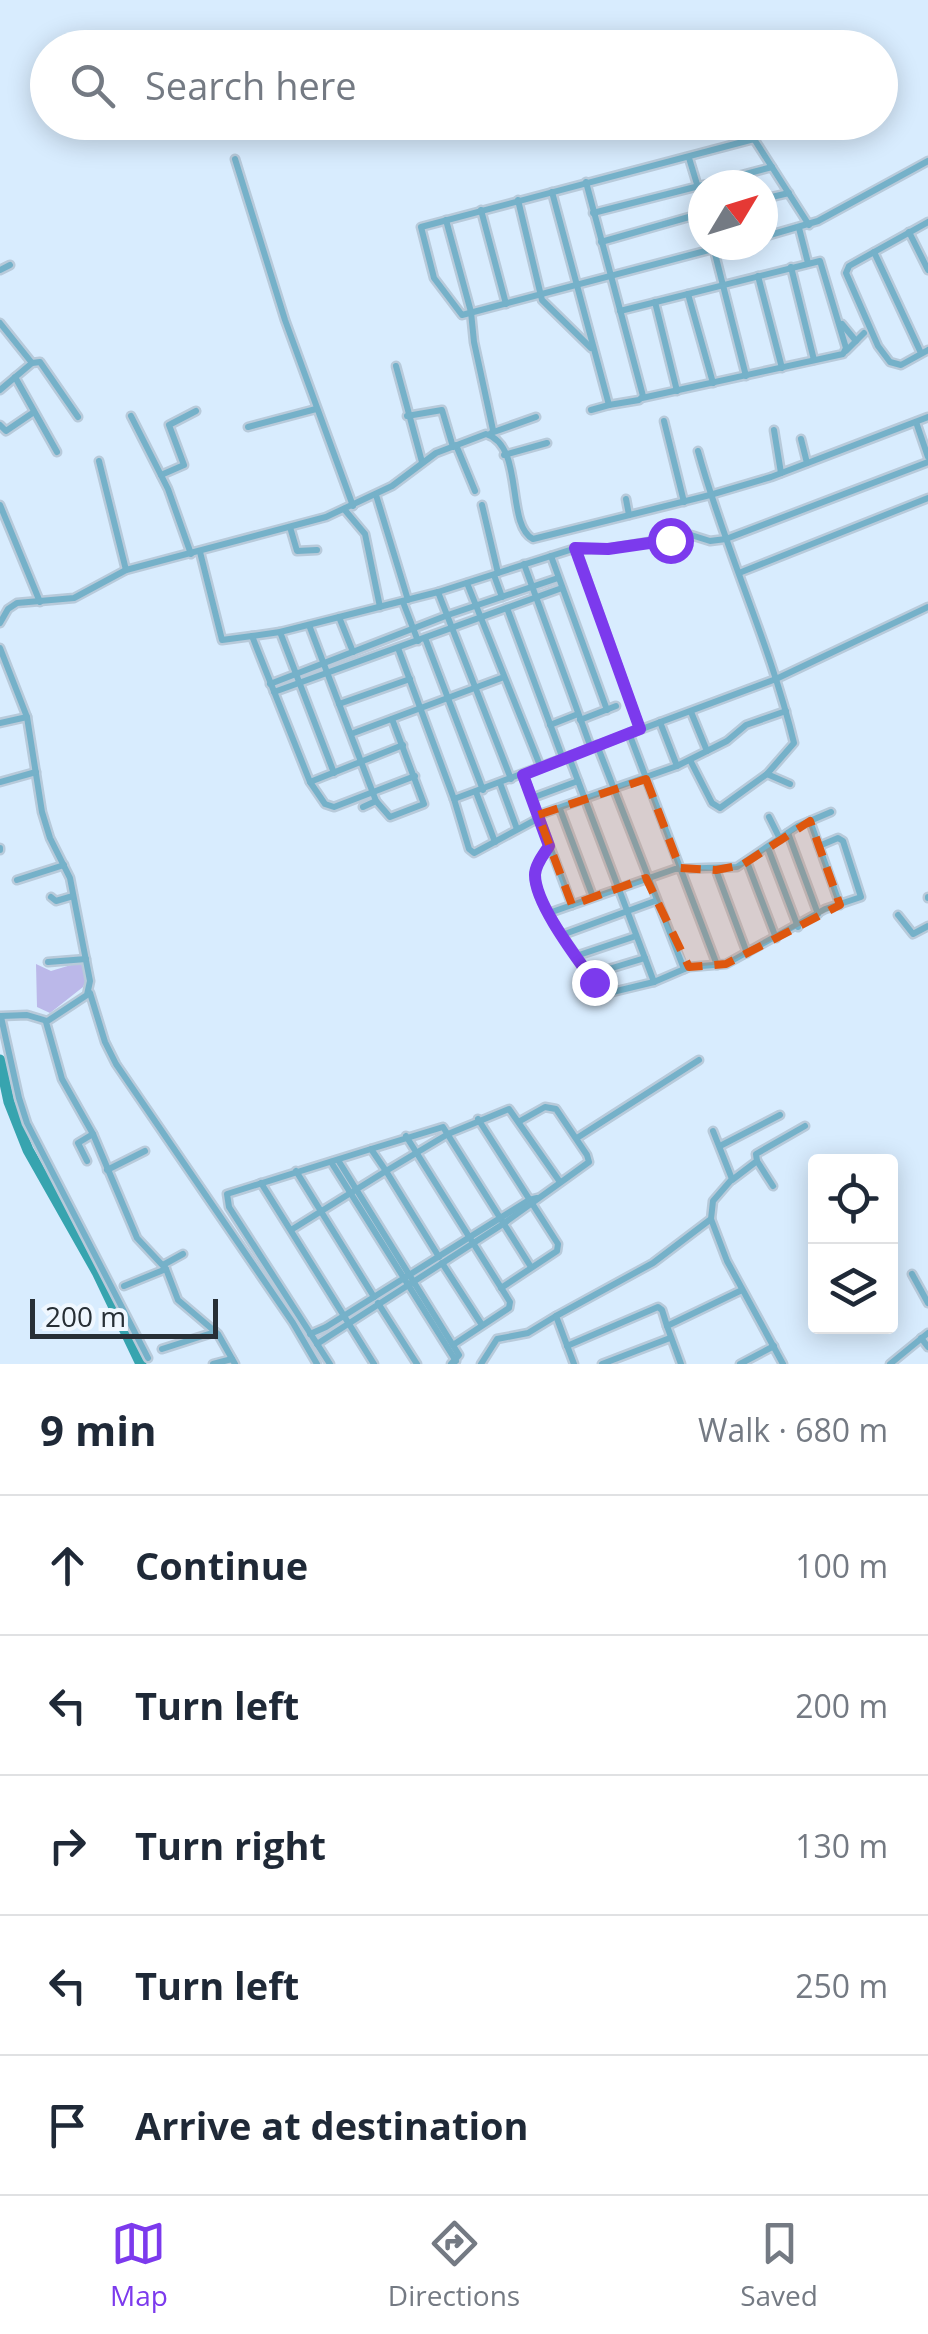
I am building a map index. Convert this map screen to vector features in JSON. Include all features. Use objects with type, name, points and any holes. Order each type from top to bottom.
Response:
[{"type":"street","points":[[688,253],[462,315],[434,278],[421,227],[751,140]]},
{"type":"street","points":[[755,140],[809,225]]},
{"type":"street","points":[[689,158],[695,170]]},
{"type":"street","points":[[235,160],[286,322],[353,506]]},
{"type":"street","points":[[778,233],[809,225],[928,161]]},
{"type":"street","points":[[761,170],[772,167]]},
{"type":"street","points":[[586,182],[642,398]]},
{"type":"street","points":[[592,213],[688,189]]},
{"type":"street","points":[[552,192],[609,405]]},
{"type":"street","points":[[778,195],[789,192]]},
{"type":"street","points":[[518,200],[542,300],[592,349]]},
{"type":"street","points":[[481,210],[506,304]]},
{"type":"street","points":[[600,242],[688,217]]},
{"type":"street","points":[[446,220],[471,312],[492,432],[512,471],[522,527],[530,538],[710,496],[928,417]]},
{"type":"street","points":[[874,252],[925,352],[897,366],[878,346],[846,273],[850,266],[874,252],[909,232],[928,222]]},
{"type":"street","points":[[800,228],[808,263]]},
{"type":"street","points":[[909,232],[928,270]]},
{"type":"street","points":[[717,260],[746,376]]},
{"type":"street","points":[[620,311],[791,267],[823,263],[845,352]]},
{"type":"street","points":[[0,270],[10,266]]},
{"type":"street","points":[[791,267],[814,360]]},
{"type":"street","points":[[758,276],[782,368]]},
{"type":"street","points":[[688,294],[713,383]]},
{"type":"street","points":[[654,302],[677,392]]},
{"type":"street","points":[[838,319],[856,341]]},
{"type":"street","points":[[0,323],[32,363]]},
{"type":"street","points":[[591,410],[845,352],[864,333]]},
{"type":"street","points":[[2,384],[32,363],[42,363],[78,417]]},
{"type":"street","points":[[396,366],[422,462]]},
{"type":"street","points":[[15,378],[57,452]]},
{"type":"street","points":[[248,427],[316,409]]},
{"type":"street","points":[[407,416],[442,410],[475,491]]},
{"type":"street","points":[[161,475],[184,465],[169,425],[196,411]]},
{"type":"street","points":[[0,425],[6,431],[34,412]]},
{"type":"street","points":[[132,416],[196,553],[222,640],[280,632],[406,601],[575,548],[608,549],[690,535],[707,541],[726,538],[928,460],[916,422]]},
{"type":"street","points":[[0,623],[8,608],[17,603],[74,598],[126,570],[290,527],[353,506],[392,486],[422,462],[536,416]]},
{"type":"street","points":[[664,422],[684,502]]},
{"type":"street","points":[[774,430],[782,473]]},
{"type":"street","points":[[801,439],[807,463]]},
{"type":"street","points":[[504,455],[547,443]]},
{"type":"street","points":[[690,760],[716,808],[728,804],[767,774],[793,747],[776,679],[710,496],[698,451]]},
{"type":"street","points":[[99,462],[126,570]]},
{"type":"street","points":[[376,495],[413,628],[447,698],[495,842]]},
{"type":"street","points":[[739,574],[928,498]]},
{"type":"street","points":[[626,499],[629,516]]},
{"type":"street","points":[[0,505],[40,602]]},
{"type":"street","points":[[482,505],[502,598]]},
{"type":"street","points":[[344,509],[366,534],[380,607]]},
{"type":"street","points":[[290,527],[298,551],[317,550]]},
{"type":"street","points":[[575,548],[640,729]]},
{"type":"street","points":[[551,556],[607,710]]},
{"type":"street","points":[[524,564],[579,717],[615,790],[684,969]]},
{"type":"street","points":[[272,688],[296,674],[413,628],[558,578]]},
{"type":"street","points":[[467,583],[541,768]]},
{"type":"street","points":[[272,688],[300,683],[562,588]]},
{"type":"street","points":[[438,592],[511,779]]},
{"type":"street","points":[[506,608],[550,725],[578,781],[654,982]]},
{"type":"street","points":[[454,799],[776,679],[928,609]]},
{"type":"street","points":[[339,616],[353,652]]},
{"type":"street","points":[[309,624],[372,793],[390,817],[422,806],[424,799],[392,719]]},
{"type":"street","points":[[280,632],[334,773]]},
{"type":"street","points":[[247,637],[318,798],[330,807],[416,776]]},
{"type":"street","points":[[0,648],[27,717],[47,832],[64,865],[73,896],[90,993],[105,1042],[317,1364]]},
{"type":"street","points":[[398,648],[470,851],[476,852],[538,816],[677,766],[732,738],[746,726],[786,711]]},
{"type":"street","points":[[352,734],[504,677]]},
{"type":"street","points":[[339,704],[410,679]]},
{"type":"street","points":[[550,725],[616,706]]},
{"type":"street","points":[[691,712],[707,751]]},
{"type":"street","points":[[0,723],[27,717]]},
{"type":"street","points":[[660,722],[677,766]]},
{"type":"street","points":[[629,733],[717,966]]},
{"type":"street","points":[[310,782],[403,745]]},
{"type":"street","points":[[0,782],[36,772]]},
{"type":"street","points":[[767,774],[790,784]]},
{"type":"street","points":[[523,775],[572,905]]},
{"type":"street","points":[[532,798],[578,781]]},
{"type":"street","points":[[500,783],[518,829]]},
{"type":"street","points":[[363,807],[376,802]]},
{"type":"street","points":[[560,809],[594,897]]},
{"type":"street","points":[[549,913],[680,868],[732,869],[788,833],[832,812]]},
{"type":"street","points":[[769,818],[780,839]]},
{"type":"street","points":[[810,821],[840,904]]},
{"type":"street","points":[[788,833],[818,914]]},
{"type":"street","points":[[549,846],[535,876],[549,913],[602,996],[684,969],[717,966],[862,894],[843,841],[838,838],[819,846]]},
{"type":"street","points":[[768,848],[798,927]]},
{"type":"street","points":[[747,862],[776,938]]},
{"type":"street","points":[[16,880],[64,865]]},
{"type":"street","points":[[716,870],[747,953]]},
{"type":"street","points":[[51,897],[56,901],[73,896]]},
{"type":"street","points":[[562,935],[655,901]]},
{"type":"street","points":[[898,915],[914,934],[928,926]]},
{"type":"street","points":[[576,956],[637,936]]},
{"type":"street","points":[[589,975],[646,958]]},
{"type":"street","points":[[48,962],[86,959]]},
{"type":"street","points":[[90,993],[47,1021],[0,1016],[27,1123],[148,1358]]},
{"type":"street","points":[[47,1021],[62,1079],[93,1134],[137,1238],[165,1267],[178,1300],[215,1332],[233,1361],[213,1364]]},
{"type":"street","points":[[577,1138],[699,1060]]},
{"type":"street","points":[[316,1344],[328,1330],[502,1222],[588,1162],[577,1138],[550,1106],[520,1121]]},
{"type":"street","points":[[290,1230],[448,1134],[509,1109],[560,1182]]},
{"type":"street","points":[[720,1146],[780,1116]]},
{"type":"street","points":[[478,1119],[533,1201],[558,1248],[501,1288]]},
{"type":"street","points":[[773,1186],[756,1155],[806,1126]]},
{"type":"street","points":[[330,1364],[226,1199],[230,1192],[438,1127],[448,1134],[531,1267]]},
{"type":"street","points":[[713,1131],[731,1181]]},
{"type":"street","points":[[87,1162],[78,1143],[93,1134]]},
{"type":"street","points":[[406,1136],[510,1305],[453,1345]]},
{"type":"street","points":[[371,1148],[482,1325]]},
{"type":"street","points":[[107,1170],[145,1151]]},
{"type":"street","points":[[335,1161],[454,1362],[459,1355],[408,1280]]},
{"type":"street","points":[[757,1161],[713,1200],[711,1219],[742,1290],[783,1364]]},
{"type":"street","points":[[296,1171],[417,1364]]},
{"type":"street","points":[[261,1183],[374,1364]]},
{"type":"street","points":[[481,1364],[497,1338],[528,1333],[653,1263],[711,1219]]},
{"type":"street","points":[[124,1286],[184,1254]]},
{"type":"street","points":[[912,1274],[928,1302]]},
{"type":"street","points":[[667,1326],[742,1290]]},
{"type":"street","points":[[567,1346],[659,1307],[681,1364]]},
{"type":"street","points":[[556,1316],[573,1361],[560,1364]]},
{"type":"street","points":[[310,1334],[328,1330]]},
{"type":"street","points":[[162,1349],[215,1332]]},
{"type":"street","points":[[890,1364],[924,1335],[928,1347]]},
{"type":"street","points":[[602,1364],[670,1338]]},
{"type":"street","points":[[740,1364],[774,1346]]},
{"type":"highlighted area","points":[[646,779],[680,868],[716,870],[742,865],[810,821],[840,905],[726,964],[689,967],[646,878],[572,905],[538,815]]},
{"type":"shaded area","points":[[81,962],[86,980],[83,987],[50,1013],[37,1007],[36,964],[51,971]]},
{"type":"waterway","points":[[0,1060],[9,1102],[28,1150],[97,1272],[141,1364]]},
{"type":"route","points":[[594,982],[555,925],[536,880],[536,869],[549,846],[523,775],[640,729],[575,548],[608,549],[670,540]]}]
